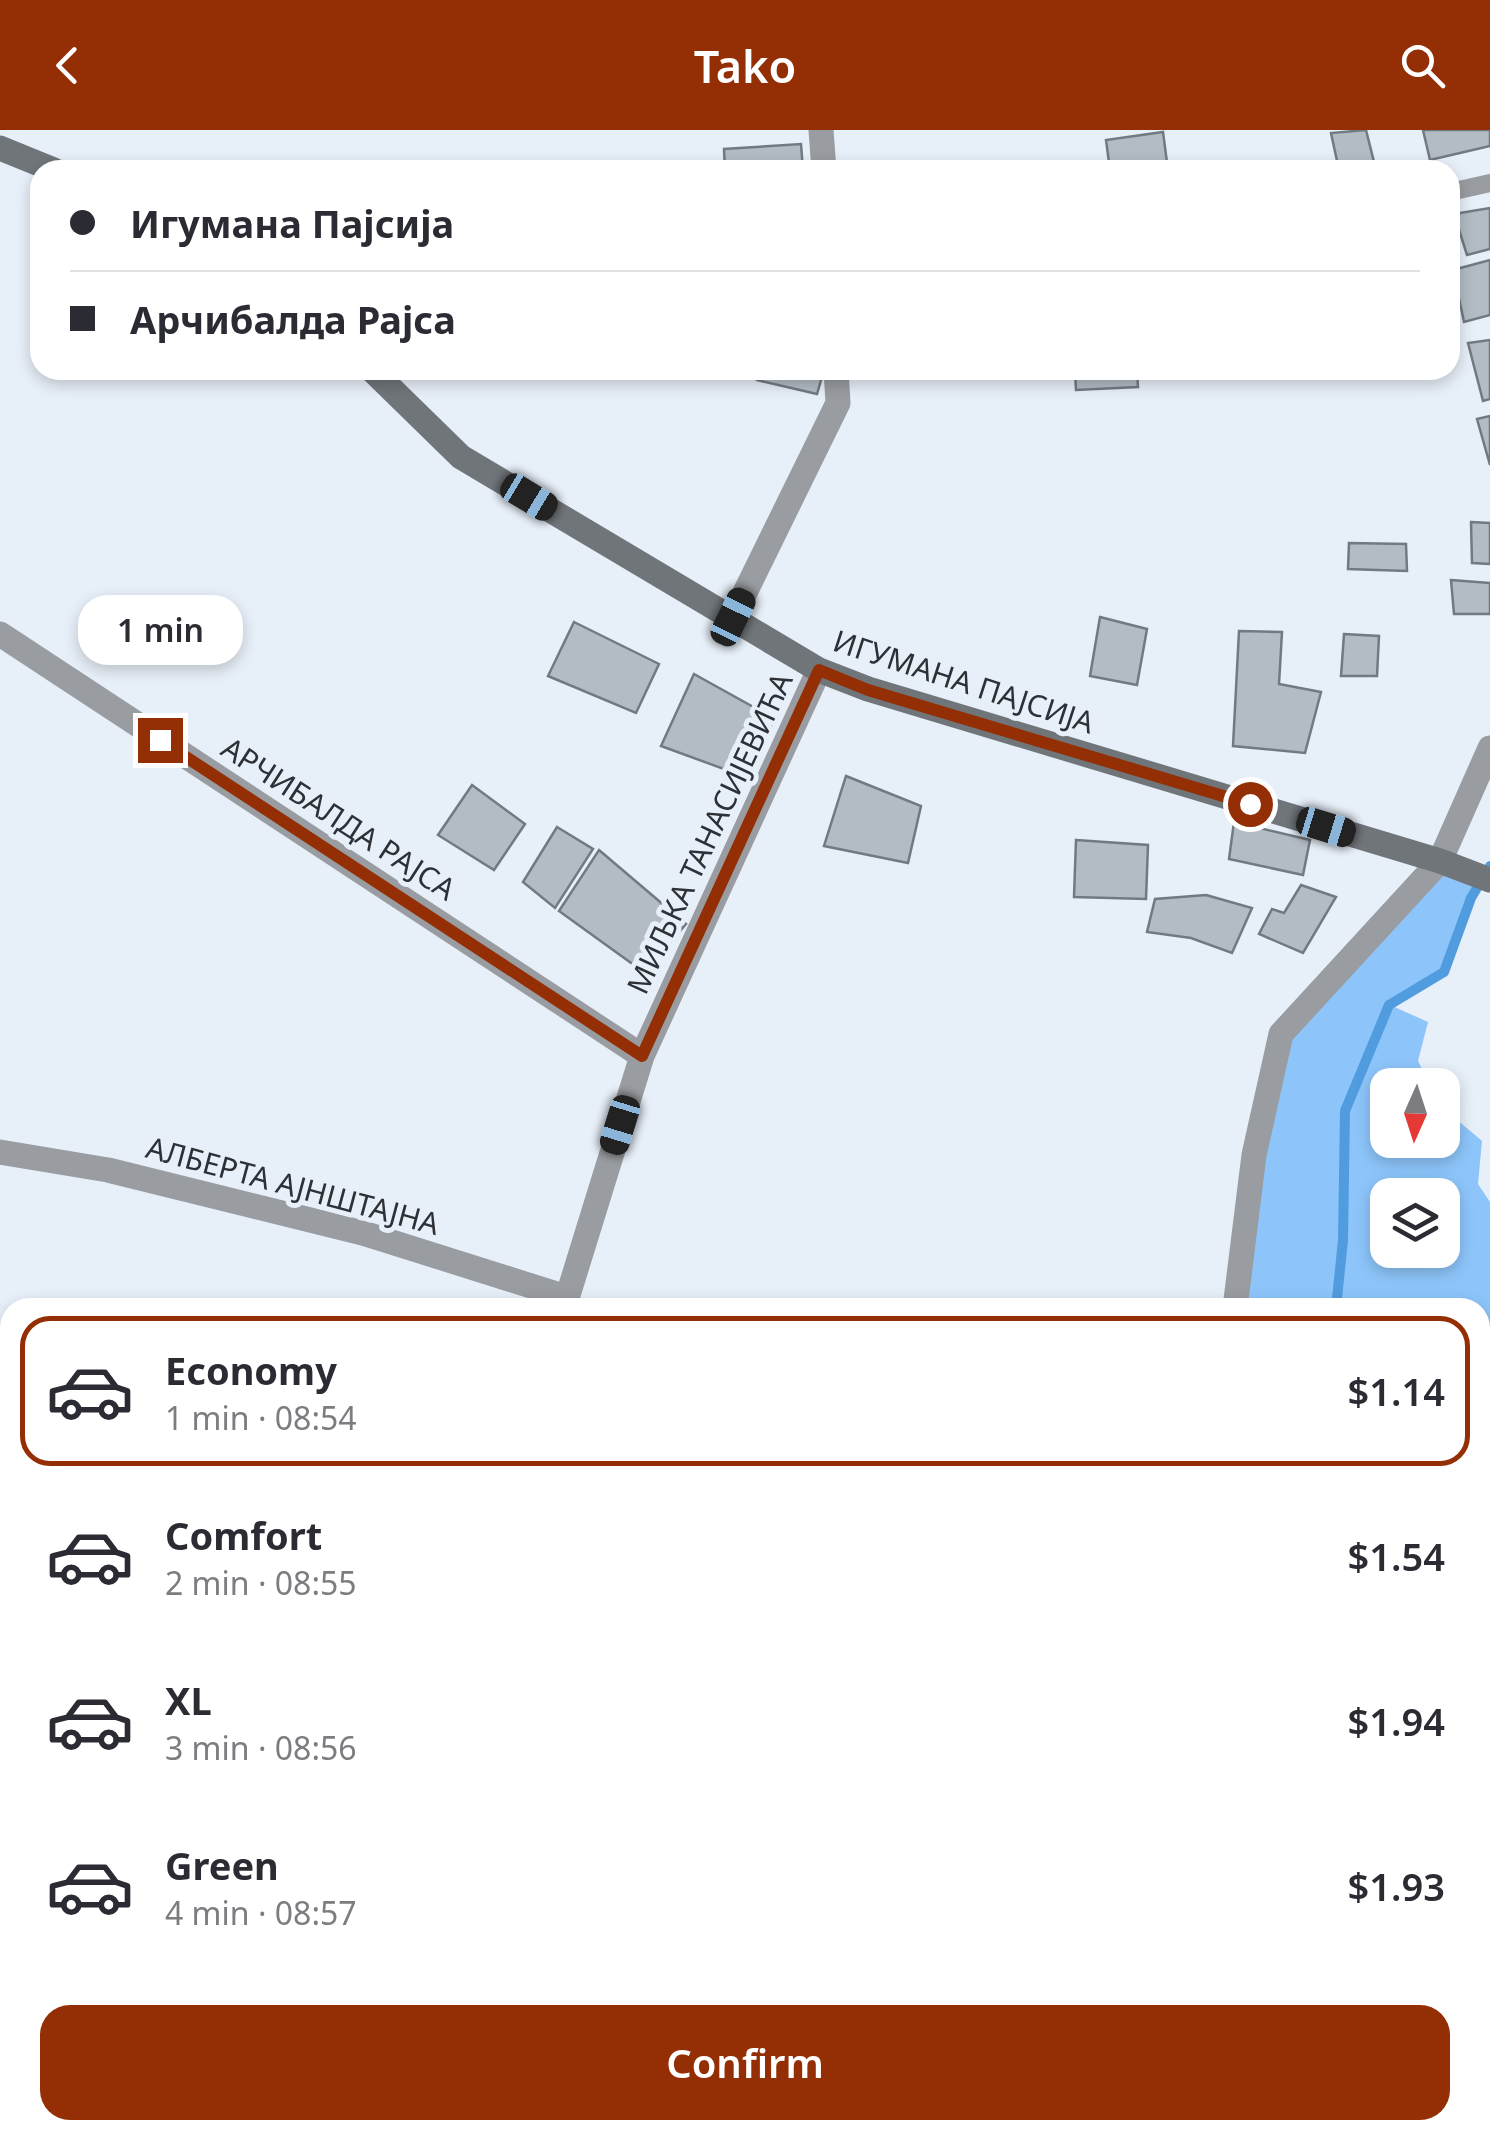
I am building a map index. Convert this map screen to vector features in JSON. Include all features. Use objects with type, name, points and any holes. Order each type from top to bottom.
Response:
[{"type":"street","points":[[821,130],[823,160]]},
{"type":"street","points":[[0,148],[30,160]]},
{"type":"street","name":"ИГУМАНА ПАЈСИЈА","points":[[382,380],[461,457],[819,670],[868,690],[1490,880]]},
{"type":"street","points":[[733,617],[838,403],[837,380]]},
{"type":"street","name":"АРЧИБАЛДА РАЈСА","points":[[0,634],[642,1056]]},
{"type":"street","name":"МИЉКА ТАНАСИЈЕВИЋА","points":[[566,1298],[642,1056],[819,670]]},
{"type":"street","points":[[1237,1298],[1254,1155],[1281,1034],[1440,862],[1490,748]]},
{"type":"street","name":"АЛБЕРТА АЈНШТАЈНА","points":[[0,1152],[108,1170],[364,1233],[553,1298]]},
{"type":"lane","points":[[1460,190],[1490,183]]},
{"type":"shaded area","points":[[1440,861],[1483,878],[1471,898],[1444,972],[1390,1005],[1428,1022],[1418,1061],[1422,1068],[1370,1068],[1370,1158],[1460,1158],[1460,1122],[1482,1141],[1478,1184],[1490,1202],[1490,1298],[1237,1298],[1281,1034]]},
{"type":"building","points":[[1366,130],[1374,160],[1337,160],[1331,133]]},
{"type":"building","points":[[1423,130],[1490,130],[1490,146],[1430,160]]},
{"type":"building","points":[[1163,132],[1167,160],[1109,160],[1106,140]]},
{"type":"building","points":[[801,144],[802,160],[725,160],[724,149]]},
{"type":"building","points":[[1490,208],[1490,249],[1467,255],[1460,233],[1460,213]]},
{"type":"building","points":[[1490,260],[1490,315],[1464,322],[1460,268]]},
{"type":"building","points":[[1490,340],[1490,399],[1483,401],[1468,343]]},
{"type":"building","points":[[757,380],[821,380],[817,394]]},
{"type":"building","points":[[1076,380],[1138,380],[1138,387],[1076,390]]},
{"type":"building","points":[[1490,416],[1490,465],[1477,419]]},
{"type":"building","points":[[1471,522],[1490,523],[1490,564],[1472,563]]},
{"type":"building","points":[[1349,543],[1406,544],[1407,571],[1348,569]]},
{"type":"building","points":[[1451,580],[1490,583],[1490,614],[1454,614]]},
{"type":"building","points":[[1100,617],[1147,629],[1137,685],[1090,676]]},
{"type":"building","points":[[574,622],[659,664],[636,713],[548,676]]},
{"type":"building","points":[[1239,631],[1282,632],[1279,684],[1321,692],[1305,753],[1233,746]]},
{"type":"building","points":[[1344,634],[1379,636],[1377,676],[1341,676]]},
{"type":"building","points":[[694,674],[775,719],[743,776],[661,746]]},
{"type":"building","points":[[846,776],[921,806],[908,863],[824,846]]},
{"type":"building","points":[[472,785],[525,824],[494,870],[438,835]]},
{"type":"building","points":[[1234,822],[1310,840],[1303,875],[1229,859]]},
{"type":"building","points":[[557,827],[593,849],[555,908],[523,882]]},
{"type":"building","points":[[1076,840],[1148,845],[1146,899],[1074,897]]},
{"type":"building","points":[[599,850],[686,924],[645,973],[559,911]]},
{"type":"building","points":[[1301,885],[1336,897],[1303,953],[1259,934],[1272,909],[1284,913]]},
{"type":"building","points":[[1206,895],[1252,908],[1232,953],[1191,938],[1147,932],[1155,899]]},
{"type":"waterway","points":[[1337,1298],[1343,1240],[1345,1111],[1389,1005],[1444,972],[1471,898],[1490,866]]},
{"type":"route","points":[[160,740],[642,1056],[819,670],[868,690],[1250,804]]}]
